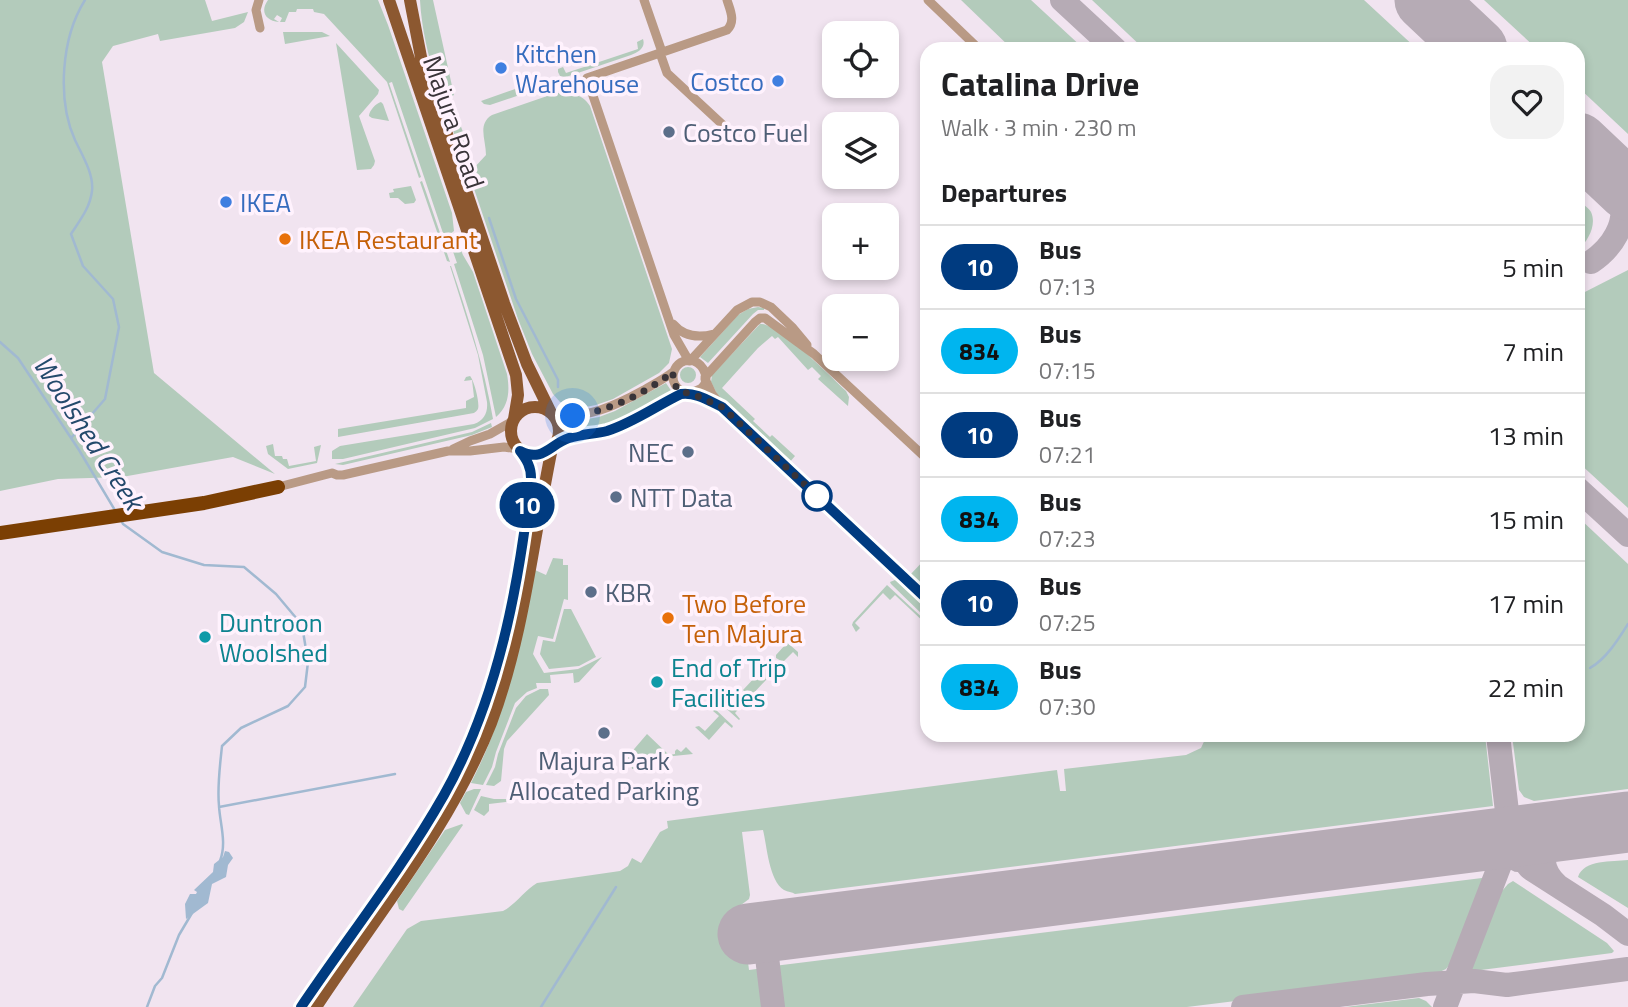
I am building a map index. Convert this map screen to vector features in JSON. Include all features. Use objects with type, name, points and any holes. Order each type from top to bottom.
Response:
[{"type":"highway","points":[[0,533],[204,503],[278,487]]},
{"type":"main road","name":"Majura Road","points":[[389,0],[516,375],[518,395],[513,420]]},
{"type":"main road","name":"Majura Road","points":[[410,0],[421,57],[500,292],[527,363],[552,414]]},
{"type":"main road","points":[[301,1007],[420,835],[453,777],[479,720],[495,671],[520,562],[531,478],[528,463],[511,436],[511,426],[521,411],[531,407],[542,408],[552,414],[559,429],[558,437],[553,446],[507,676],[490,724],[446,816],[316,1007]]},
{"type":"main road","points":[[519,450],[525,454],[536,455],[553,446]]},
{"type":"street","points":[[259,0],[256,11],[260,28]]},
{"type":"street","points":[[644,0],[667,73],[723,125]]},
{"type":"street","points":[[722,407],[680,391],[673,380],[676,354],[674,335],[587,78],[729,28],[732,18],[727,0]]},
{"type":"street","points":[[928,0],[972,42]]},
{"type":"street","points":[[690,361],[741,307],[752,302],[768,305],[800,336],[814,354]]},
{"type":"street","points":[[553,446],[572,437],[610,429],[681,394],[699,390],[705,378],[762,317],[814,354],[920,453]]},
{"type":"street","points":[[669,318],[676,328],[687,334],[703,336],[716,333]]},
{"type":"street","points":[[674,335],[690,361]]},
{"type":"street","points":[[552,414],[569,416],[606,409],[627,400],[674,371],[680,363],[690,361],[700,365],[712,394],[722,407],[920,593]]},
{"type":"street","points":[[278,487],[332,472],[343,475],[448,451],[490,435],[513,420]]},
{"type":"street","points":[[448,451],[504,447],[519,450]]},
{"type":"green space","points":[[0,0],[205,0],[212,21],[248,12],[244,22],[235,28],[160,41],[158,34],[113,46],[102,62],[154,373],[275,474],[233,457],[122,477],[58,479],[0,491]]},
{"type":"green space","points":[[268,0],[378,0],[452,213],[452,240],[446,242],[392,82],[389,83],[421,177],[419,178],[387,82],[324,14],[314,12],[313,9],[297,9],[296,12],[289,12],[285,22],[280,22],[282,18],[277,15],[274,19],[279,22],[274,21],[267,18],[264,12]]},
{"type":"green space","points":[[420,0],[433,0],[454,95],[450,97],[470,151],[464,161],[430,62]]},
{"type":"green space","points":[[961,0],[1031,0],[1076,42],[1005,42]]},
{"type":"green space","points":[[1092,0],[1364,0],[1409,42],[1137,42]]},
{"type":"green space","points":[[1484,0],[1628,0],[1628,134],[1585,94],[1585,42],[1529,42]]},
{"type":"green space","points":[[283,32],[322,32],[330,36],[285,44]]},
{"type":"green space","points":[[643,39],[639,51],[631,55],[566,77],[560,76],[558,72],[558,69],[563,67],[566,73],[638,49],[637,42]]},
{"type":"green space","points":[[336,43],[379,90],[359,116],[375,161],[371,169],[357,170]]},
{"type":"green space","points":[[538,81],[540,88],[490,105],[481,101]]},
{"type":"green space","points":[[556,93],[579,96],[590,106],[672,349],[669,363],[659,373],[613,399],[575,409],[571,404],[560,402],[553,394],[532,354],[470,177],[473,169],[486,155],[483,133],[487,119]]},
{"type":"green space","points":[[381,102],[389,121],[369,116],[373,107]]},
{"type":"green space","points":[[422,181],[450,262],[447,261],[420,182]]},
{"type":"green space","points":[[411,186],[416,200],[414,203],[405,204],[398,198],[390,198],[389,193],[394,192],[393,189]]},
{"type":"green space","points":[[1585,206],[1593,217],[1585,243]]},
{"type":"green space","points":[[457,241],[473,272],[507,374],[508,398],[496,417],[483,355],[454,264],[457,263],[450,243]]},
{"type":"green space","points":[[450,266],[475,341],[493,419],[475,428],[343,459],[332,459],[332,451],[340,446],[474,424],[485,416],[487,402],[478,355]]},
{"type":"green space","points":[[1628,270],[1628,508],[1585,468],[1585,292]]},
{"type":"green space","points":[[758,307],[764,310],[753,314],[708,363],[700,357],[738,315]]},
{"type":"green space","points":[[760,324],[769,326],[792,341],[846,391],[849,397],[848,406],[818,379],[821,376],[812,367],[808,370],[778,337],[775,339],[772,336],[758,348],[722,388],[770,437],[772,435],[795,456],[789,463],[718,396],[711,382],[712,375]]},
{"type":"green space","points":[[688,367],[694,369],[694,381],[688,383],[682,381],[680,375],[682,369]]},
{"type":"green space","points":[[470,376],[472,378],[475,387],[478,402],[478,409],[474,413],[338,437],[338,429],[466,408],[466,401],[474,397],[472,380],[464,381]]},
{"type":"green space","points":[[666,383],[672,392],[622,420],[577,432],[575,421],[615,411]]},
{"type":"green space","points":[[491,423],[492,427],[472,435],[343,465],[335,464],[472,432]]},
{"type":"green space","points":[[273,444],[275,456],[287,459],[289,466],[316,461],[314,447],[321,445],[317,463],[288,469],[268,454],[266,446]]},
{"type":"green space","points":[[1585,524],[1628,564],[1628,789],[1534,801],[1524,797],[1519,790],[1513,742],[1585,742]]},
{"type":"green space","points":[[553,558],[563,559],[563,565],[568,565],[568,600],[564,599],[553,639],[538,636],[533,654],[544,673],[578,669],[602,657],[579,682],[574,683],[573,673],[550,675],[551,683],[536,683],[537,688],[527,692],[515,703],[483,785],[471,783],[507,693],[535,570],[546,575]]},
{"type":"green space","points":[[920,564],[920,586],[909,576]]},
{"type":"green space","points":[[895,580],[902,583],[920,600],[920,612],[891,584],[890,582]]},
{"type":"green space","points":[[887,585],[920,616],[920,618],[895,595],[890,600],[883,593],[855,623],[860,628],[856,632],[853,622]]},
{"type":"green space","points":[[564,609],[571,609],[596,657],[579,666],[549,669],[540,654],[543,640],[555,642]]},
{"type":"green space","points":[[780,639],[798,652],[798,657],[793,652],[783,662],[776,658],[785,645]]},
{"type":"green space","points":[[772,659],[779,666],[750,697],[743,690]]},
{"type":"green space","points":[[540,689],[548,689],[549,695],[507,741],[501,781],[494,786],[486,785],[516,708],[526,696]]},
{"type":"green space","points":[[740,694],[747,700],[735,713],[739,720],[720,703],[722,701],[728,706]]},
{"type":"green space","points":[[715,709],[733,726],[732,728],[725,722],[709,740],[695,727],[699,726],[705,731],[719,716],[713,711]]},
{"type":"green space","points":[[647,734],[669,755],[675,754],[677,749],[681,752],[686,747],[693,754],[654,758],[654,766],[632,769],[631,761],[623,762]]},
{"type":"green space","points":[[1204,742],[1486,742],[1493,806],[795,894],[784,890],[775,879],[763,830],[742,832],[750,895],[741,905],[749,970],[764,968],[768,1007],[353,1007],[407,929],[421,921],[503,911],[537,883],[620,871],[628,866],[632,858],[641,863],[660,832],[668,828],[667,821],[1057,770],[1060,791],[1066,791],[1064,769],[1186,755],[1201,748]]},
{"type":"green space","points":[[481,789],[469,815],[460,803],[466,792]]},
{"type":"green space","points":[[514,793],[515,801],[489,804],[489,811],[484,816],[474,810],[481,796],[513,799]]},
{"type":"green space","points":[[462,824],[403,911],[399,909],[397,901],[445,830]]},
{"type":"green space","points":[[1628,860],[1628,908],[1578,877],[1581,871],[1592,864]]},
{"type":"green space","points":[[1482,878],[1483,888],[1457,955],[1446,969],[1429,977],[1187,1007],[778,1007],[774,966]]},
{"type":"green space","points":[[1513,881],[1607,943],[1614,951],[1473,971],[1471,969],[1502,891]]},
{"type":"green space","points":[[1419,998],[1432,1007],[1345,1007]]},
{"type":"water","points":[[225,851],[233,858],[228,865],[226,877],[212,884],[208,903],[186,919],[185,904],[190,894],[196,894],[194,890],[213,872],[214,864],[223,857]]},
{"type":"waterway","points":[[72,437],[105,399],[119,327],[113,299],[83,266],[71,234],[87,208],[92,191],[89,171],[69,124],[64,88],[64,69],[71,32],[85,0]]},
{"type":"waterway","points":[[474,175],[477,183]]},
{"type":"waterway","points":[[489,218],[516,299],[558,380],[558,387]]},
{"type":"waterway","name":"Woolshed Creek","points":[[0,342],[18,358],[116,512]]},
{"type":"waterway","name":"Woolshed Creek","points":[[121,520],[162,552],[204,565],[244,567],[276,594],[302,625],[308,662],[305,687],[288,706],[241,728],[222,746],[218,791],[223,840],[220,861]]},
{"type":"waterway","points":[[1590,668],[1616,643],[1628,624]]},
{"type":"waterway","points":[[219,807],[395,774]]},
{"type":"waterway","points":[[541,1007],[616,887]]},
{"type":"waterway","name":"Woolshed Creek","points":[[147,1007],[179,935],[192,913]]},
{"type":"taxiway","points":[[1062,0],[1107,42]]},
{"type":"taxiway","points":[[1591,262],[1612,242],[1622,217],[1620,193],[1601,164]]},
{"type":"taxiway","points":[[1585,495],[1628,535]]},
{"type":"taxiway","points":[[1499,742],[1510,837],[1517,852],[1530,868],[1628,934]]},
{"type":"taxiway","points":[[1557,885],[1545,867],[1546,847],[1556,836],[1578,828]]},
{"type":"taxiway","points":[[1445,1007],[1506,849],[1510,832]]},
{"type":"taxiway","points":[[1451,844],[1486,846],[1518,860]]},
{"type":"taxiway","points":[[764,932],[773,1007]]},
{"type":"taxiway","points":[[1243,1007],[1427,984],[1474,981],[1507,985],[1628,969]]},
{"type":"runway","points":[[1425,0],[1470,42]]},
{"type":"runway","points":[[1585,150],[1628,190]]},
{"type":"runway","points":[[748,934],[1628,822]]},
{"type":"bus line","name":"10","points":[[301,1007],[420,835],[463,759],[479,720],[492,684],[520,562],[531,478],[531,470],[520,451],[531,455],[542,454],[567,439],[606,431],[624,424],[681,394],[697,396],[722,407],[920,593]]},
{"type":"place","name":"Kitchen Warehouse","points":[[501,68]]},
{"type":"place","name":"Costco","points":[[778,81]]},
{"type":"place","name":"Costco Fuel","points":[[669,132]]},
{"type":"place","name":"IKEA","points":[[226,202]]},
{"type":"place","name":"IKEA Restaurant","points":[[285,239]]},
{"type":"place","name":"NEC","points":[[688,452]]},
{"type":"place","name":"NTT Data","points":[[616,497]]},
{"type":"place","name":"KBR","points":[[591,592]]},
{"type":"place","name":"Two Before Ten Majura","points":[[668,618]]},
{"type":"place","name":"Duntroon Woolshed","points":[[205,637]]},
{"type":"place","name":"End of Trip Facilities","points":[[657,682]]},
{"type":"place","name":"Majura Park Allocated Parking","points":[[604,733]]},
{"type":"route","points":[[573,416],[614,406],[673,372],[673,383],[680,391],[722,407],[817,496]]}]
